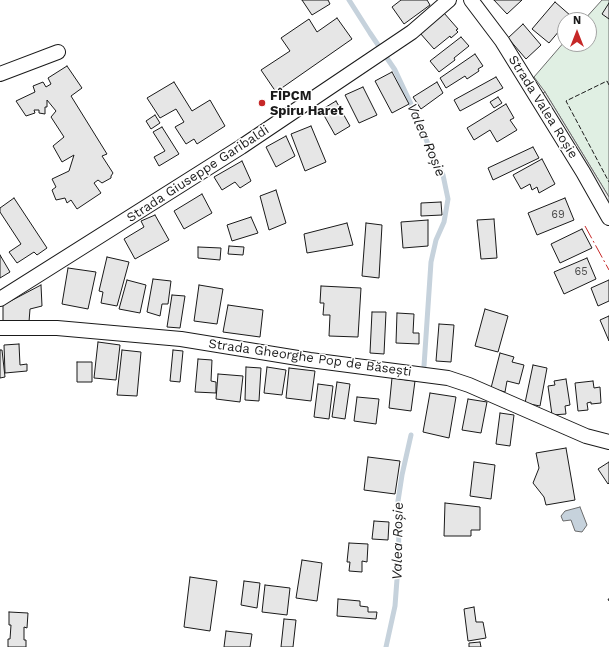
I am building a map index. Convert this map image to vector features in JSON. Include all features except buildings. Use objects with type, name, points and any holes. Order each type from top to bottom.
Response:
[{"type":"street","name":"Strada Giuseppe Garibaldi","points":[[0,299],[241,147],[412,32],[449,0]]},
{"type":"street","name":"Strada Valea Roșie","points":[[471,0],[514,59],[583,172],[609,218]]},
{"type":"street","points":[[0,74],[58,52]]},
{"type":"street","name":"Strada Gheorghe Pop de Băsești","points":[[0,328],[57,328],[181,339],[310,360],[448,378],[469,385],[586,436],[609,442]]},
{"type":"green space","points":[[602,0],[609,0],[609,197],[545,92],[534,77],[557,50],[557,52],[597,52],[597,12],[591,12]]},
{"type":"shaded area","points":[[545,92],[609,197],[609,219],[537,96]]},
{"type":"shaded area","points":[[580,507],[587,525],[582,532],[575,531],[571,520],[563,521],[561,516],[565,511]]},
{"type":"waterway","name":"Valea Roșie","points":[[349,0],[395,70],[419,121],[431,152],[443,175],[448,199],[444,222],[436,240],[431,262],[424,366]]},
{"type":"waterway","name":"Valea Roșie","points":[[386,647],[395,606],[398,566],[398,501],[411,435]]},
{"type":"fence","points":[[609,85],[607,81],[566,101],[609,182]]},
{"type":"power","points":[[585,226],[609,270]]},
{"type":"place","name":"FÎPCM Spiru Haret","points":[[262,103]]}]
